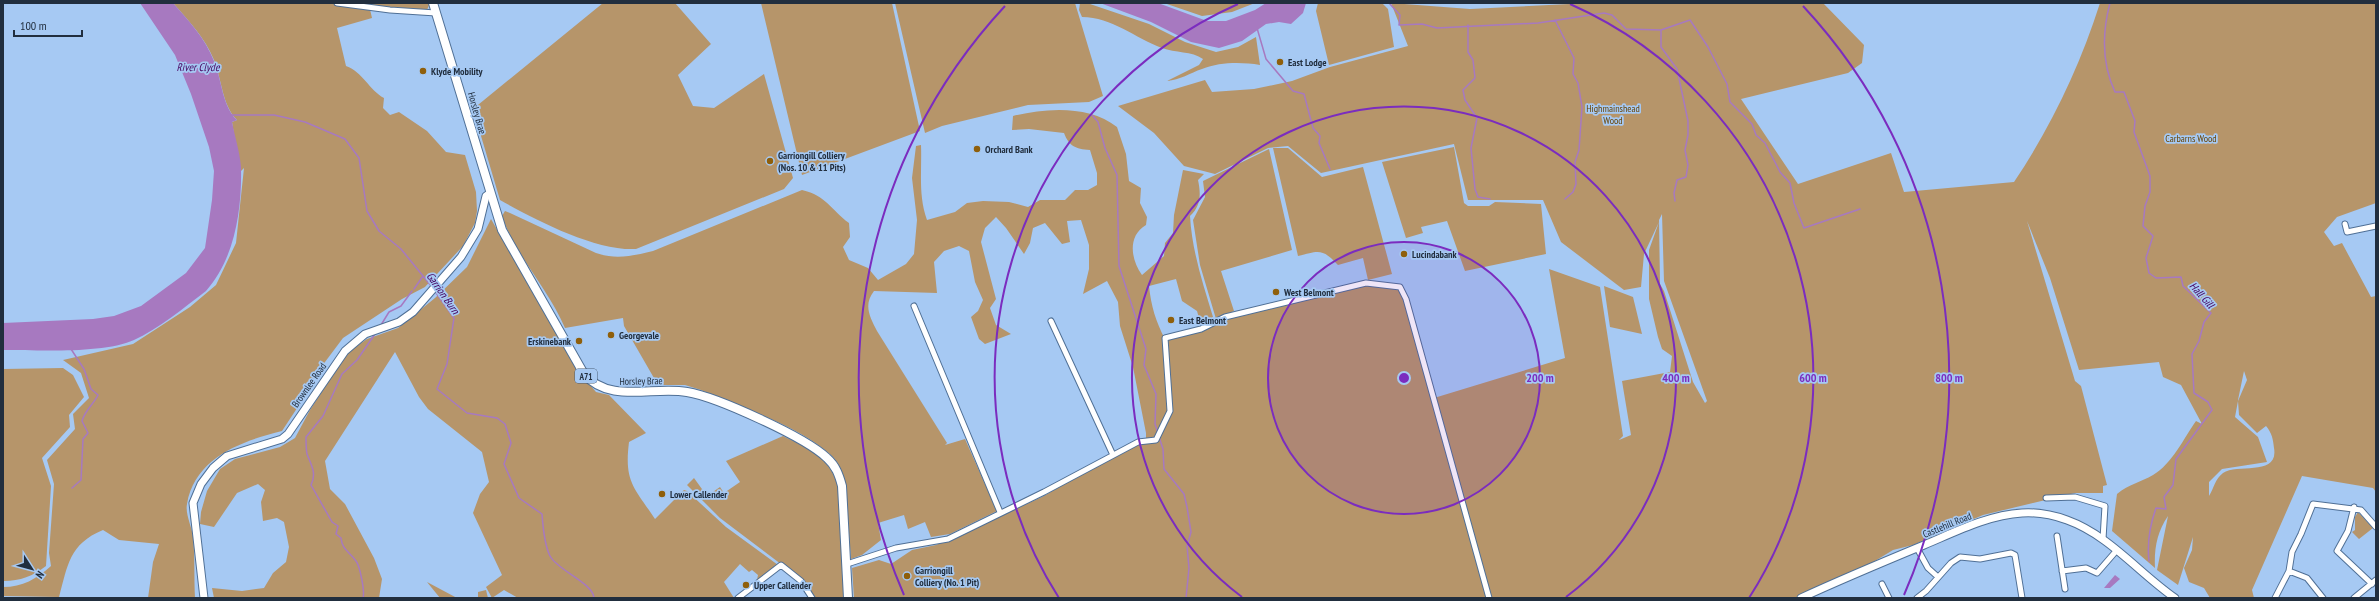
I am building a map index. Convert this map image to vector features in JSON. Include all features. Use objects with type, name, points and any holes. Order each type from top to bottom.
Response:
[{"type":"main road","name":"Horsley Brae","points":[[433,3],[502,230],[512,250],[584,374],[592,384],[613,392],[688,392],[780,428],[826,457],[838,472],[842,486],[848,598]]},
{"type":"main road","name":"Brownlee Road","points":[[204,598],[193,503],[201,484],[213,468],[227,456],[282,439],[288,434],[345,351],[365,334],[399,322],[413,312],[430,294],[470,244],[478,229],[486,196],[490,193]]},
{"type":"main road","name":"Castlehill Road","points":[[1801,598],[1986,520],[2022,513],[2048,514],[2067,520],[2103,540],[2117,550],[2175,598]]},
{"type":"street","points":[[338,3],[390,10],[436,13]]},
{"type":"street","points":[[2345,224],[2347,232],[2376,226]]},
{"type":"street","points":[[847,564],[896,548],[948,539],[1000,512],[1044,492],[1138,442],[1156,440],[1170,411],[1165,338],[1201,329],[1225,317],[1366,283],[1400,287],[1406,299],[1489,598]]},
{"type":"street","points":[[914,306],[1000,512]]},
{"type":"street","points":[[1051,321],[1113,455]]},
{"type":"street","points":[[2046,498],[2074,498],[2105,506],[2103,540]]},
{"type":"street","points":[[2275,598],[2289,571],[2292,552],[2313,504],[2354,507],[2361,510],[2376,527]]},
{"type":"street","points":[[2354,507],[2348,531],[2337,551],[2374,582],[2354,598]]},
{"type":"street","points":[[2057,536],[2065,589]]},
{"type":"street","points":[[1917,548],[1928,568],[1938,577]]},
{"type":"street","points":[[2062,571],[2086,568],[2097,573],[2117,550]]},
{"type":"street","points":[[1917,598],[1951,563],[1960,557],[1980,559],[2011,553],[2015,555],[2022,598]]},
{"type":"street","points":[[738,598],[781,565],[801,581],[812,598]]},
{"type":"street","points":[[2289,571],[2307,578],[2323,598]]},
{"type":"street","points":[[1882,584],[1889,598]]},
{"type":"green space","points":[[173,3],[430,3],[427,10],[369,5],[372,18],[337,28],[346,66],[357,72],[379,95],[384,98],[383,108],[390,115],[399,112],[427,131],[446,152],[465,155],[476,192],[477,211],[475,223],[463,246],[425,287],[402,299],[343,338],[316,374],[309,390],[282,431],[236,446],[210,463],[200,474],[192,488],[187,504],[193,537],[195,598],[148,598],[153,562],[159,544],[119,540],[103,530],[83,542],[77,549],[68,565],[59,597],[3,596],[3,587],[23,584],[40,575],[51,566],[49,553],[54,484],[47,460],[75,429],[73,414],[89,398],[81,373],[63,360],[133,344],[190,307],[216,285],[236,243],[244,168],[240,172],[232,122],[237,120],[232,114],[225,100],[217,68],[206,44]]},
{"type":"green space","points":[[603,3],[675,3],[711,44],[678,75],[693,106],[714,108],[764,74],[793,178],[784,189],[636,249],[620,248],[584,240],[548,225],[500,200],[473,109]]},
{"type":"green space","points":[[761,3],[892,3],[920,131],[802,175]]},
{"type":"green space","points":[[895,3],[1075,3],[1103,96],[1089,102],[1028,105],[942,126],[925,133]]},
{"type":"green space","points":[[1080,3],[1090,4],[1149,24],[1185,42],[1216,52],[1238,47],[1256,37],[1260,65],[1238,63],[1216,65],[1167,81],[1199,65],[1203,59],[1189,53],[1162,48],[1103,20],[1082,17],[1079,10]]},
{"type":"green space","points":[[1164,3],[1255,3],[1232,12],[1202,16]]},
{"type":"green space","points":[[1318,3],[1382,3],[1388,9],[1394,47],[1329,65],[1316,11]]},
{"type":"green space","points":[[1391,3],[1470,9],[1589,3],[1823,3],[1864,45],[1862,63],[1848,73],[1741,99],[1798,184],[1891,153],[1904,192],[2014,182],[2040,140],[2063,96],[2074,73],[2100,3],[2376,3],[2376,203],[2337,217],[2324,232],[2334,246],[2342,243],[2371,297],[2376,296],[2376,492],[2373,488],[2302,476],[2252,590],[2254,598],[2210,598],[2204,588],[2189,582],[2184,568],[2192,550],[2193,537],[2178,585],[2157,570],[2168,516],[2161,528],[2157,541],[2155,568],[2112,531],[2117,494],[2160,470],[2172,458],[2196,421],[2202,424],[2181,385],[2163,377],[2159,362],[2079,370],[2050,278],[2027,221],[2075,381],[2081,386],[2107,485],[2103,486],[2103,493],[2075,493],[1983,515],[1913,545],[1893,550],[1870,564],[1795,598],[854,598],[852,568],[879,560],[891,564],[912,550],[936,545],[1042,497],[1138,442],[1146,441],[1146,433],[1133,367],[1120,326],[1118,302],[1107,281],[1083,294],[1089,269],[1089,245],[1081,220],[1067,221],[1070,242],[1062,244],[1045,223],[1033,228],[1030,243],[1024,254],[1006,228],[996,217],[985,228],[981,242],[996,299],[990,308],[996,325],[1011,334],[985,344],[979,339],[971,317],[978,311],[983,300],[975,282],[969,251],[959,246],[944,251],[934,262],[937,293],[874,291],[868,306],[870,316],[877,331],[947,443],[945,445],[965,439],[997,511],[950,534],[931,537],[925,522],[908,529],[904,515],[878,523],[881,540],[862,555],[851,559],[845,480],[837,461],[832,456],[804,436],[770,418],[734,403],[685,385],[658,385],[624,326],[623,318],[565,328],[550,300],[507,230],[502,216],[505,211],[596,253],[617,257],[653,251],[802,190],[823,199],[849,223],[850,237],[843,247],[849,260],[868,268],[878,280],[906,264],[914,254],[917,220],[912,178],[916,146],[921,145],[921,192],[927,220],[955,212],[967,203],[983,201],[1009,202],[1028,207],[1040,200],[1065,200],[1075,190],[1088,190],[1097,185],[1097,173],[1090,150],[1076,148],[1070,144],[1064,133],[1029,129],[1012,130],[1013,116],[1053,110],[1080,112],[1094,115],[1117,127],[1126,154],[1129,181],[1141,188],[1140,203],[1147,217],[1146,225],[1136,235],[1133,242],[1133,255],[1142,275],[1164,256],[1165,243],[1173,233],[1174,215],[1183,170],[1204,174],[1198,180],[1200,195],[1198,204],[1190,216],[1193,242],[1213,317],[1201,325],[1197,311],[1182,301],[1176,279],[1149,286],[1154,314],[1165,339],[1233,315],[1366,283],[1400,287],[1434,398],[1565,358],[1549,269],[1600,287],[1623,436],[1619,440],[1631,435],[1622,381],[1670,372],[1672,356],[1662,349],[1649,299],[1649,250],[1659,222],[1644,254],[1641,287],[1624,290],[1561,242],[1543,200],[1468,200],[1454,144],[1321,173],[1288,146],[1268,148],[1215,174],[1184,166],[1154,133],[1118,106],[1205,80],[1212,92],[1254,89],[1292,81],[1330,67],[1408,46]],"holes":[[[1662,214],[1664,281],[1707,401],[1705,403],[1693,382],[1664,291],[1660,284],[1659,220]],[[2244,371],[2247,380],[2238,401]],[[2238,401],[2239,415],[2257,433],[2266,426],[2273,439],[2274,457],[2270,463],[2264,466],[2230,470],[2223,473],[2216,481],[2209,496],[2209,482],[2222,469],[2267,462],[2258,437],[2235,417]]]},
{"type":"green space","points":[[1454,147],[1464,203],[1468,206],[1489,206],[1495,202],[1541,204],[1546,254],[1465,271],[1447,221],[1421,227],[1423,233],[1406,238],[1382,162]]},
{"type":"green space","points":[[1273,148],[1288,148],[1322,177],[1363,167],[1392,274],[1368,280],[1363,258],[1338,265],[1324,253],[1320,252],[1298,256]]},
{"type":"green space","points":[[1269,149],[1292,250],[1221,271],[1234,311],[1216,319],[1200,265],[1193,220],[1205,197],[1203,181]]},
{"type":"green space","points":[[491,219],[578,371],[596,392],[609,395],[646,433],[629,442],[629,476],[636,491],[655,519],[684,490],[687,491],[726,527],[778,565],[757,580],[758,575],[752,570],[749,572],[740,564],[724,582],[734,598],[518,598],[504,590],[492,598],[486,587],[502,575],[473,513],[480,494],[489,482],[482,452],[428,409],[419,397],[395,352],[325,461],[330,489],[345,504],[374,558],[382,579],[379,598],[214,598],[212,588],[242,591],[264,588],[273,573],[286,562],[289,547],[284,522],[277,518],[263,521],[261,502],[265,490],[258,484],[237,493],[214,527],[200,524],[201,512],[207,491],[220,469],[235,459],[280,447],[295,438],[310,410],[347,353],[367,339],[398,328],[435,298],[467,267]]},
{"type":"green space","points":[[1604,286],[1633,297],[1642,334],[1610,327]]},
{"type":"green space","points":[[63,368],[73,375],[84,397],[69,415],[70,427],[42,458],[51,486],[46,566],[36,573],[26,577],[4,581],[3,369]]},
{"type":"green space","points":[[783,436],[819,456],[832,471],[836,480],[839,491],[845,598],[815,598],[802,580],[720,518],[687,485],[694,478],[707,496],[720,487],[724,493],[740,482],[726,461]]},
{"type":"green space","points":[[2358,512],[2373,528],[2359,539],[2352,532],[2355,530],[2355,517]]},
{"type":"green space","points":[[427,582],[457,598],[440,598]]},
{"type":"green space","points":[[486,590],[488,598],[478,598],[478,592]]},
{"type":"water","name":"River Clyde","points":[[140,3],[173,3],[191,23],[210,53],[217,68],[228,108],[237,120],[232,122],[239,151],[241,183],[238,216],[230,249],[216,278],[206,291],[162,324],[134,340],[121,344],[88,349],[52,351],[3,350],[3,323],[93,319],[114,316],[141,306],[186,273],[205,248],[212,200],[214,171],[209,147],[191,94],[175,55]]},
{"type":"water","points":[[1100,3],[1158,3],[1207,21],[1226,21],[1255,10],[1266,3],[1306,3],[1303,13],[1291,24],[1279,22],[1266,24],[1242,41],[1219,48],[1191,42],[1151,22]]},
{"type":"water","points":[[2115,575],[2120,579],[2110,588],[2104,588]]},
{"type":"waterway","points":[[1389,3],[1400,15],[1399,25],[1422,24],[1437,28],[1538,23],[1604,13],[1612,15],[1626,29],[1661,30],[1690,20],[1708,47],[1727,84],[1730,102],[1752,124],[1756,135],[1765,143],[1780,172],[1790,183],[1794,203],[1804,228],[1860,209]]},
{"type":"waterway","name":"Hall Gill","points":[[2110,3],[2107,14],[2105,37],[2108,70],[2115,92],[2124,92],[2135,121],[2134,132],[2150,176],[2150,192],[2145,206],[2143,226],[2153,236],[2146,258],[2149,273],[2156,278],[2181,277],[2183,286],[2211,313],[2204,322],[2199,341],[2192,354],[2194,393],[2208,402],[2212,410],[2176,459],[2173,485],[2164,497],[2166,509],[2156,508],[2152,521],[2149,541],[2149,561]]},
{"type":"waterway","points":[[1555,20],[1574,58],[1573,74],[1578,83],[1582,107],[1579,150],[1575,162],[1576,184],[1573,192],[1565,199]]},
{"type":"waterway","points":[[1468,25],[1468,52],[1473,60],[1475,78],[1463,90],[1465,100],[1477,118],[1471,148],[1475,189],[1478,197],[1490,199]]},
{"type":"waterway","points":[[1257,28],[1266,59],[1293,91],[1304,94],[1313,128],[1320,136],[1319,143],[1330,169]]},
{"type":"waterway","points":[[1661,30],[1661,47],[1677,69],[1688,121],[1688,135],[1685,150],[1688,165],[1686,177],[1677,180],[1674,193],[1675,201]]},
{"type":"waterway","name":"Garrion Burn","points":[[231,115],[274,115],[305,122],[345,139],[359,158],[367,211],[379,231],[401,249],[432,287]]},
{"type":"waterway","points":[[1092,115],[1098,122],[1105,148],[1117,175],[1119,266],[1146,349],[1144,365],[1156,394],[1155,424],[1158,433]]},
{"type":"waterway","points":[[414,289],[423,276]]},
{"type":"waterway","name":"Garrion Burn","points":[[434,290],[454,318],[447,364],[437,389],[467,413],[497,418],[505,424],[511,443],[504,464],[519,498],[542,514],[546,546],[550,556],[560,566],[588,587],[594,598]]},
{"type":"waterway","points":[[381,325],[389,312],[401,306],[412,291]]},
{"type":"waterway","points":[[363,598],[363,585],[358,564],[343,545],[341,538],[336,534],[338,526],[332,522],[311,485],[313,481],[313,473],[312,465],[307,454],[306,437],[323,416],[342,374],[357,360],[375,334]]},
{"type":"waterway","points":[[71,349],[84,369],[91,389],[98,395],[82,421],[88,433],[83,439],[81,480],[72,488]]},
{"type":"waterway","points":[[1159,437],[1163,449],[1164,469],[1184,494],[1187,507],[1191,532],[1187,546],[1189,568],[1186,598]]},
{"type":"place","name":"East Lodge","points":[[1280,62]]},
{"type":"place","name":"Klyde Mobility","points":[[423,71]]},
{"type":"place","name":"Orchard Bank","points":[[977,149]]},
{"type":"place","name":"Garriongill Colliery (Nos. 10 & 11 Pits)","points":[[770,161]]},
{"type":"place","name":"Lucindabank","points":[[1404,254]]},
{"type":"place","name":"West Belmont","points":[[1276,292]]},
{"type":"place","name":"East Belmont","points":[[1171,320]]},
{"type":"place","name":"Georgevale","points":[[611,335]]},
{"type":"place","name":"Erskinebank","points":[[579,341]]},
{"type":"place","name":"Lower Callender","points":[[662,494]]},
{"type":"place","name":"Garriongill Colliery (No. 1 Pit)","points":[[907,576]]},
{"type":"place","name":"Upper Callender","points":[[746,585]]},
{"type":"park label","name":"Highmainshead Wood","points":[[1613,114]]},
{"type":"park label","name":"Carbarns Wood","points":[[2191,138]]}]
